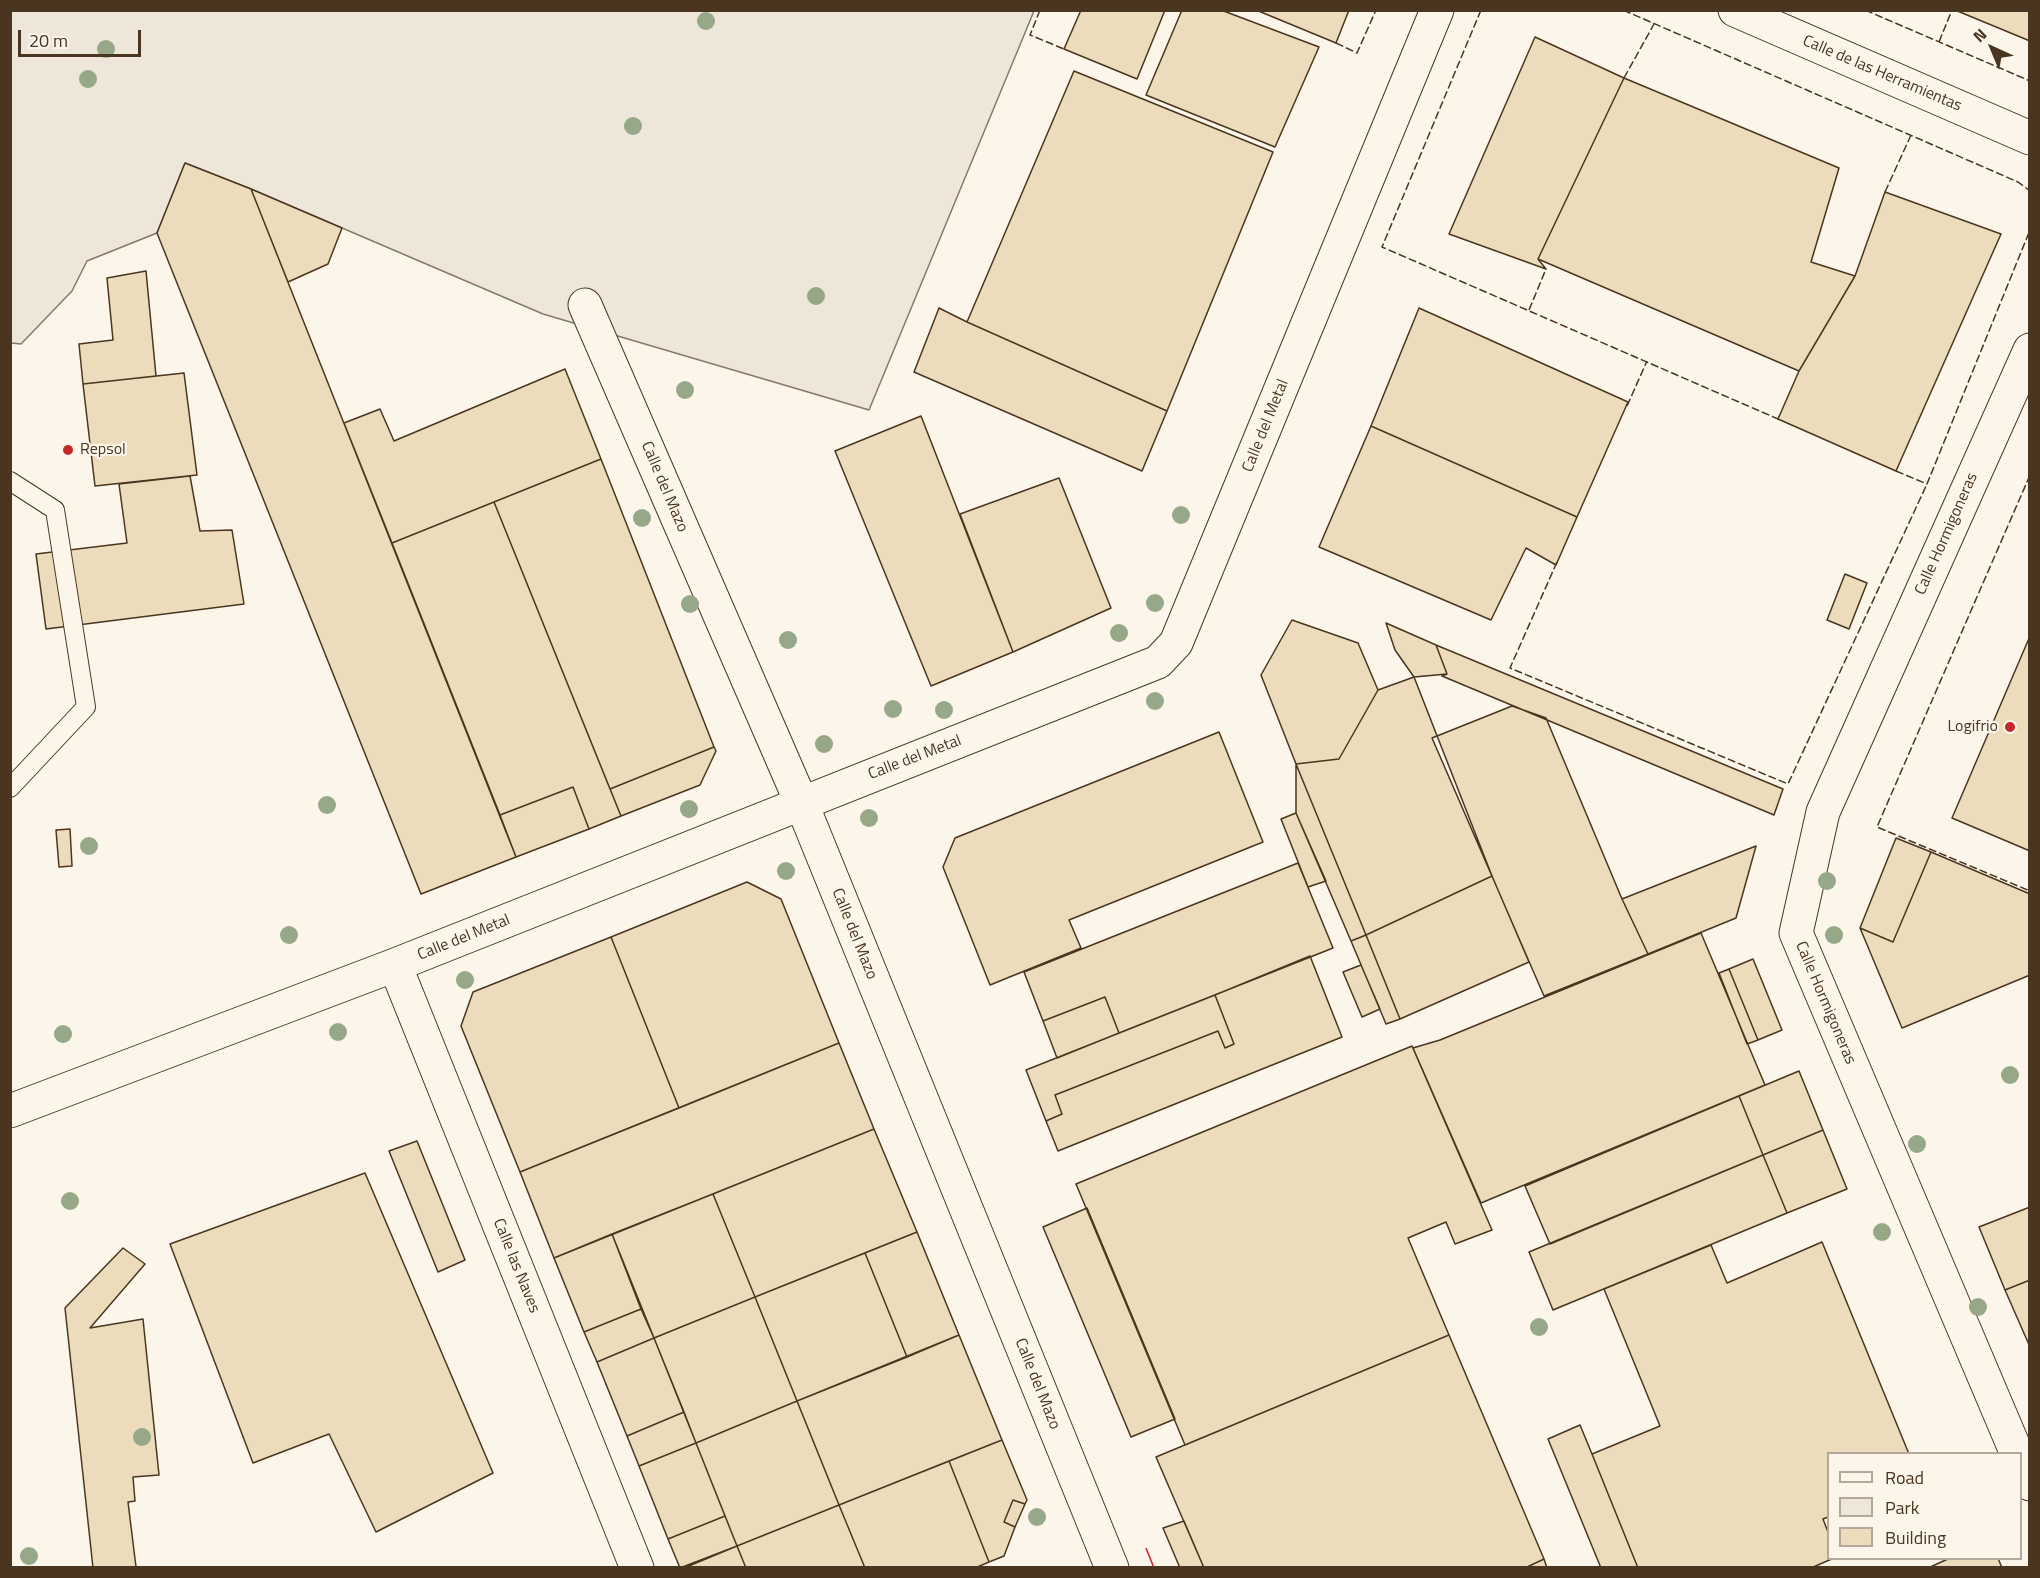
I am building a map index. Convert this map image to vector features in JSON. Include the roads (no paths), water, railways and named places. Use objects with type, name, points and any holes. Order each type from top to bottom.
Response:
[{"type":"street","name":"Calle del Metal","points":[[10,1110],[396,965],[801,802],[1158,662],[1176,643],[1437,10]]},
{"type":"street","name":"Calle de las Herramientas","points":[[1735,10],[2030,138]]},
{"type":"street","name":"Calle del Mazo","points":[[585,305],[801,802],[1112,1568]]},
{"type":"street","name":"Calle Hormigoneras","points":[[2015,1452],[1796,933],[1823,812],[2030,350]]},
{"type":"street","name":"Calle las Naves","points":[[396,965],[637,1568]]},
{"type":"street","points":[[2022,1467],[2030,1484]]},
{"type":"lane","points":[[10,481],[55,510],[86,707],[10,788]]},
{"type":"place","name":"Repsol","points":[[68,450]]},
{"type":"place","name":"Logifrio","points":[[2010,727]]}]
